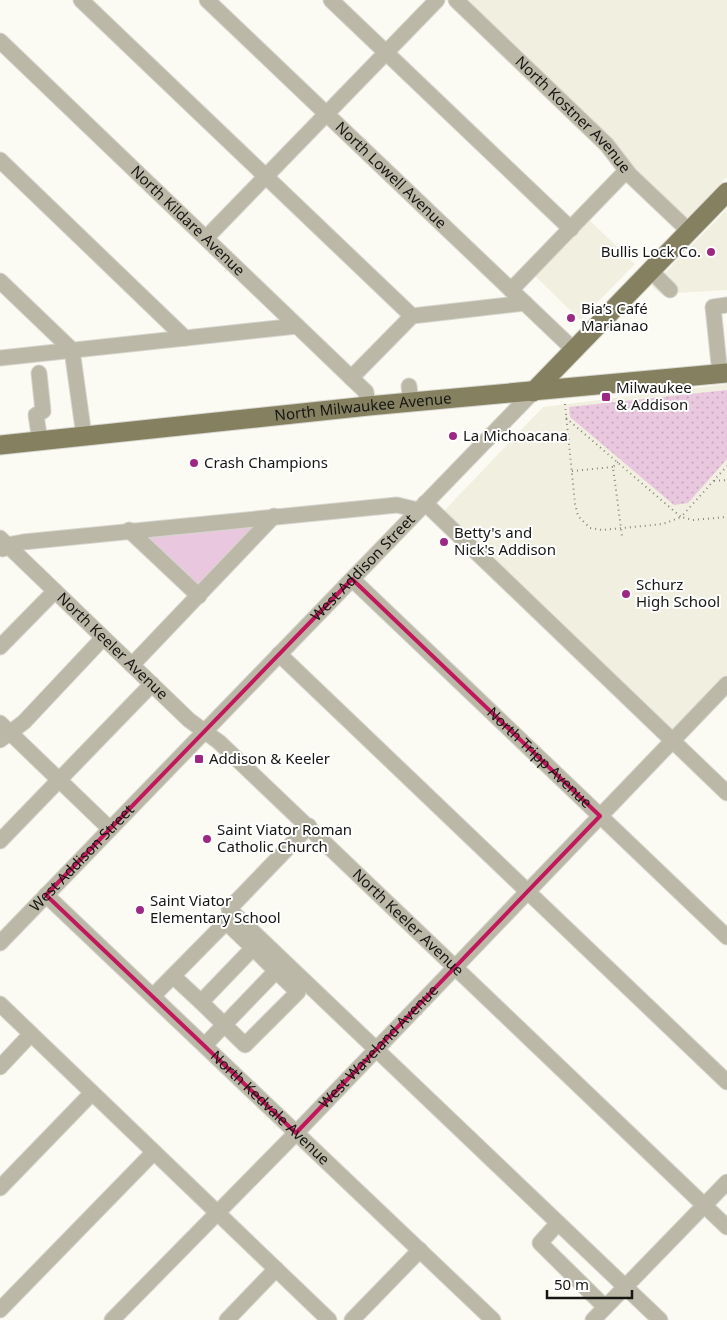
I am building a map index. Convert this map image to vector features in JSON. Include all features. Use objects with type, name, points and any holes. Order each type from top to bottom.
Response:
[{"type":"main road","name":"West Addison Street","points":[[533,392],[727,192]]},
{"type":"main road","name":"North Milwaukee Avenue","points":[[0,445],[368,406],[410,394],[533,392],[724,373]]},
{"type":"street","points":[[81,0],[412,316]]},
{"type":"street","name":"North Lowell Avenue","points":[[207,0],[574,350]]},
{"type":"street","points":[[331,0],[571,229]]},
{"type":"street","points":[[206,238],[436,0]]},
{"type":"street","name":"North Kostner Avenue","points":[[456,0],[607,145],[626,171],[689,231]]},
{"type":"street","name":"North Kildare Avenue","points":[[0,42],[366,392],[368,406]]},
{"type":"street","points":[[0,160],[185,338]]},
{"type":"street","points":[[511,290],[626,171]]},
{"type":"street","points":[[651,270],[670,290]]},
{"type":"street","points":[[0,281],[72,350],[84,436]]},
{"type":"street","points":[[351,378],[412,316],[525,303]]},
{"type":"street","points":[[724,373],[722,338],[713,307],[727,305]]},
{"type":"street","points":[[0,358],[298,326]]},
{"type":"street","points":[[39,373],[43,410],[36,415],[40,441]]},
{"type":"street","name":"West Addison Street","points":[[0,943],[533,392]]},
{"type":"street","points":[[2,545],[274,516],[397,505],[422,507],[673,740],[727,793]]},
{"type":"street","points":[[132,666],[274,516]]},
{"type":"street","points":[[129,530],[199,596]]},
{"type":"street","name":"North Keeler Avenue","points":[[2,545],[55,591],[132,666],[204,732],[220,742],[727,1228]]},
{"type":"street","name":"North Tripp Avenue","points":[[352,579],[727,937]]},
{"type":"street","points":[[0,647],[55,591]]},
{"type":"street","points":[[103,638],[24,722],[3,732],[59,780],[110,829]]},
{"type":"street","points":[[279,654],[727,1082]]},
{"type":"street","points":[[0,841],[152,684]]},
{"type":"street","name":"West Waveland Avenue","points":[[112,1320],[296,1133],[727,684]]},
{"type":"street","points":[[173,976],[245,1045],[298,992],[253,948],[230,918],[229,909],[309,826]]},
{"type":"street","name":"North Kedvale Avenue","points":[[46,894],[493,1320]]},
{"type":"street","points":[[153,996],[230,918]]},
{"type":"street","points":[[230,918],[376,1050],[660,1320]]},
{"type":"street","points":[[201,1002],[253,948]]},
{"type":"street","points":[[204,1045],[276,971]]},
{"type":"street","points":[[0,1004],[330,1320]]},
{"type":"street","points":[[0,1067],[31,1034]]},
{"type":"street","points":[[0,1188],[92,1093]]},
{"type":"street","points":[[0,1310],[154,1152]]},
{"type":"street","points":[[592,1320],[727,1182]]},
{"type":"street","points":[[558,1223],[540,1243],[605,1307]]},
{"type":"street","points":[[352,1320],[420,1250]]},
{"type":"street","points":[[227,1320],[276,1269]]},
{"type":"path","points":[[565,404],[575,504],[578,516],[590,528],[602,530],[621,529],[663,524],[682,517],[727,466]]},
{"type":"path","points":[[566,418],[682,517],[693,520],[727,517]]},
{"type":"path","points":[[572,471],[613,467],[618,462]]},
{"type":"path","points":[[613,467],[622,536]]},
{"type":"path","points":[[714,481],[727,480]]},
{"type":"highlighted area","points":[[352,579],[600,816],[296,1133],[46,895]]},
{"type":"shaded area","points":[[468,0],[727,0],[727,177],[686,219],[635,170],[619,147]]},
{"type":"shaded area","points":[[727,209],[727,290],[661,294],[652,286]]},
{"type":"shaded area","points":[[584,215],[635,264],[580,320],[530,271]]},
{"type":"shaded area","name":"Schurz High School","points":[[727,384],[727,675],[670,734],[442,513],[543,407]]},
{"type":"shaded area","points":[[727,390],[727,459],[688,503],[674,505],[570,417],[569,407]]},
{"type":"shaded area","points":[[261,522],[200,591],[141,535]]},
{"type":"place","name":"Bullis Lock Co.","points":[[711,252]]},
{"type":"place","name":"Bia’s Café Marianao","points":[[571,318]]},
{"type":"place","name":"Milwaukee & Addison","points":[[606,397]]},
{"type":"place","name":"La Michoacana","points":[[453,436]]},
{"type":"place","name":"Crash Champions","points":[[194,463]]},
{"type":"place","name":"Betty's and Nick's Addison","points":[[444,542]]},
{"type":"place","name":"Schurz High School","points":[[626,594]]},
{"type":"place","name":"Addison & Keeler","points":[[199,759]]},
{"type":"place","name":"Saint Viator Roman Catholic Church","points":[[207,839]]},
{"type":"place","name":"Saint Viator Elementary School","points":[[140,910]]}]
